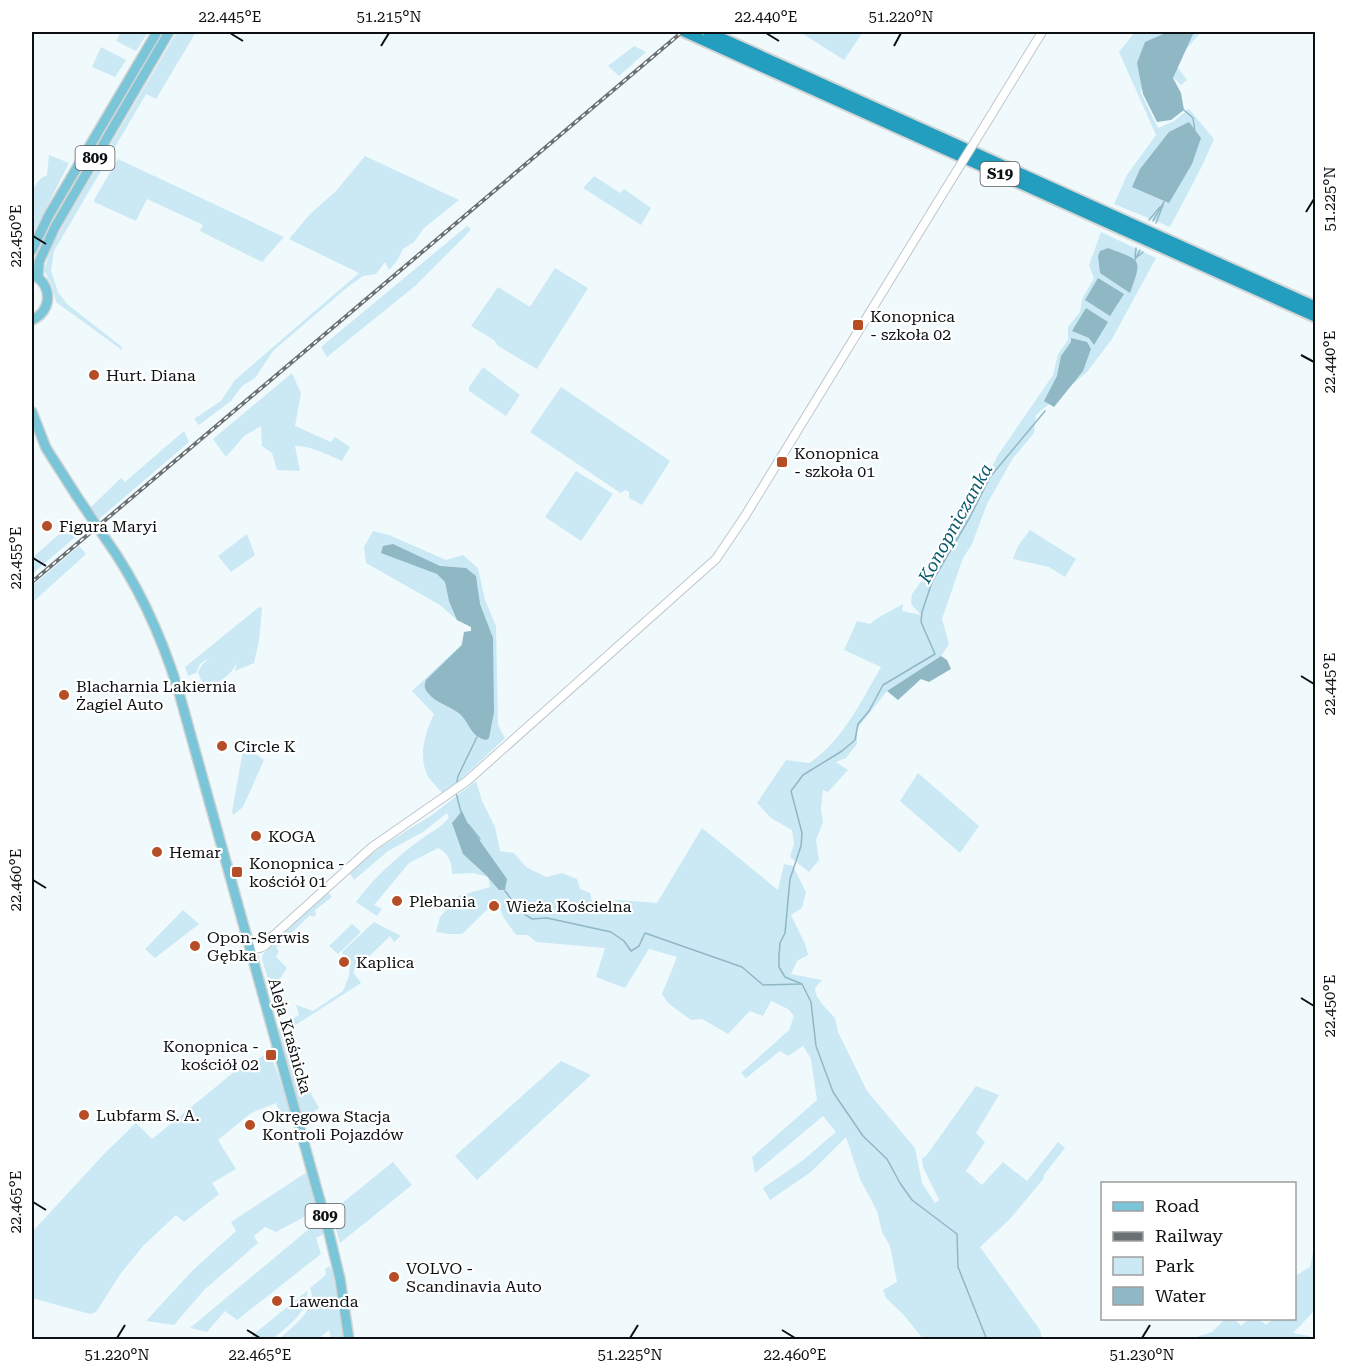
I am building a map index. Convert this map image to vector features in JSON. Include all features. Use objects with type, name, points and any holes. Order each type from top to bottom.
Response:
[{"type":"highway","name":"S19","points":[[685,32],[1316,317]]},
{"type":"highway","name":"S19","points":[[708,32],[1316,307]]},
{"type":"main road","name":"809","points":[[32,250],[49,215],[157,32]]},
{"type":"main road","name":"809","points":[[32,320],[42,313],[48,301],[46,288],[34,276],[54,227],[169,32]]},
{"type":"main road","name":"Aleja Kraśnicka","points":[[32,411],[46,448],[135,585],[163,645],[213,812],[329,1233],[340,1280],[349,1340]]},
{"type":"street","points":[[250,948],[254,942],[272,937],[372,847],[467,781],[717,558],[1042,32]]},
{"type":"green space","points":[[121,32],[148,32],[136,51],[116,41]]},
{"type":"green space","points":[[177,32],[196,32],[156,99],[146,94],[54,251],[51,271],[58,292],[67,304],[122,347],[122,350],[56,302],[52,286],[44,270],[51,249],[65,222]]},
{"type":"green space","points":[[805,32],[863,32],[844,60],[803,34]]},
{"type":"green space","points":[[1135,32],[1201,32],[1174,63],[1187,80],[1181,85],[1156,60],[1145,68],[1141,93],[1158,128],[1174,121],[1189,109],[1214,139],[1170,227],[1114,204],[1127,175],[1156,135],[1119,52]]},
{"type":"green space","points":[[634,46],[646,52],[619,76],[608,66]]},
{"type":"green space","points":[[101,47],[126,60],[115,77],[92,67]]},
{"type":"green space","points":[[49,155],[69,163],[32,236],[32,193],[40,179],[47,175]]},
{"type":"green space","points":[[365,156],[459,200],[424,228],[414,242],[403,249],[389,270],[385,262],[376,274],[363,276],[273,351],[255,378],[242,386],[231,401],[199,425],[194,419],[221,401],[235,380],[359,273],[289,239],[310,214],[336,191]]},
{"type":"green space","points":[[118,159],[284,237],[262,262],[200,231],[203,225],[147,199],[136,221],[94,202]]},
{"type":"green space","points":[[594,176],[620,193],[624,189],[651,208],[641,225],[583,188]]},
{"type":"green space","points":[[467,226],[471,229],[466,235],[415,286],[327,357],[321,347]]},
{"type":"green space","points":[[1101,232],[1156,258],[1112,339],[1087,372],[1036,415],[1034,433],[1013,458],[987,504],[972,544],[963,558],[942,619],[949,644],[941,656],[887,691],[857,729],[857,744],[846,758],[836,762],[848,770],[828,792],[823,790],[821,809],[823,822],[816,840],[819,860],[809,872],[790,857],[794,844],[792,830],[771,818],[757,803],[786,760],[809,763],[832,744],[850,720],[881,667],[844,650],[857,621],[870,624],[903,604],[902,611],[921,615],[911,604],[912,594],[971,508],[998,455],[1053,375],[1058,354],[1068,340],[1068,327],[1080,312],[1082,299],[1094,278],[1089,265]]},
{"type":"green space","points":[[555,268],[588,288],[537,369],[498,346],[494,340],[471,326],[498,287],[530,307]]},
{"type":"green space","points":[[483,367],[520,395],[506,416],[469,391],[469,387]]},
{"type":"green space","points":[[292,373],[301,393],[295,426],[331,442],[335,437],[350,447],[342,461],[313,449],[295,446],[300,471],[277,470],[272,453],[262,446],[261,426],[244,436],[226,457],[213,439]]},
{"type":"green space","points":[[561,387],[670,461],[642,505],[629,498],[629,492],[625,490],[621,493],[616,490],[530,432]]},
{"type":"green space","points":[[184,431],[189,442],[99,519],[91,507],[121,478],[125,482]]},
{"type":"green space","points":[[576,471],[613,494],[581,541],[545,517]]},
{"type":"green space","points":[[73,522],[81,531],[80,533],[32,574],[32,558]]},
{"type":"green space","points":[[1030,530],[1076,559],[1065,577],[1049,567],[1013,559],[1018,546]]},
{"type":"green space","points":[[373,531],[389,535],[446,560],[463,555],[478,568],[485,600],[496,626],[498,725],[505,738],[457,783],[442,793],[429,778],[423,762],[425,737],[434,714],[412,691],[461,645],[464,632],[471,631],[471,627],[457,620],[440,605],[366,563],[364,547]]},
{"type":"green space","points":[[247,534],[255,555],[231,572],[218,556]]},
{"type":"green space","points":[[79,546],[86,554],[32,603],[32,586]]},
{"type":"green space","points":[[259,607],[262,608],[254,663],[235,671],[237,663],[225,678],[208,686],[201,680],[198,672],[209,658],[200,664],[196,673],[188,676],[185,667]]},
{"type":"green space","points":[[244,745],[264,760],[243,807],[233,815],[232,812]]},
{"type":"green space","points":[[918,773],[979,826],[960,853],[900,801]]},
{"type":"green space","points":[[476,781],[482,801],[495,827],[500,851],[514,853],[526,867],[546,877],[562,873],[577,879],[580,889],[590,893],[593,905],[619,900],[657,903],[702,828],[778,890],[784,864],[793,866],[806,892],[802,908],[791,915],[808,955],[797,961],[791,974],[822,980],[815,988],[816,995],[835,1018],[838,1032],[867,1091],[915,1148],[922,1183],[935,1203],[939,1200],[923,1167],[922,1158],[926,1156],[976,1086],[999,1095],[976,1133],[985,1142],[966,1171],[982,1185],[1003,1162],[1027,1181],[1058,1142],[1065,1148],[1010,1219],[980,1247],[1040,1330],[1042,1339],[923,1339],[904,1315],[886,1298],[883,1290],[897,1282],[890,1246],[882,1232],[877,1211],[860,1179],[846,1137],[811,1172],[770,1200],[763,1188],[802,1161],[836,1132],[823,1116],[755,1173],[752,1157],[817,1100],[811,1059],[803,1046],[788,1056],[780,1051],[746,1078],[741,1073],[789,1030],[794,1016],[788,1009],[771,1001],[763,1016],[750,1011],[728,1034],[702,1019],[691,1020],[668,1003],[662,994],[677,957],[649,949],[625,988],[596,977],[605,948],[536,942],[528,935],[516,935],[498,905],[492,905],[462,934],[436,932],[440,917],[458,896],[490,887],[488,877],[473,873],[452,874],[449,859],[438,848],[409,863],[374,905],[382,909],[377,916],[356,902],[370,884],[394,861],[443,824],[449,817],[447,813],[423,832],[388,851],[354,880],[350,874],[359,863],[432,815]]},
{"type":"green space","points":[[327,891],[332,897],[315,910],[316,915],[313,917],[310,915],[276,948],[279,951],[276,957],[287,968],[279,980],[270,986],[262,959],[263,954]]},
{"type":"green space","points":[[183,910],[199,924],[155,958],[145,949]]},
{"type":"green space","points":[[374,922],[401,936],[394,942],[390,936],[353,972],[361,983],[283,1033],[319,1108],[303,1120],[279,1030],[281,1020],[283,1025],[299,1015],[296,1005],[313,1011],[343,991],[349,976],[350,964],[342,952]]},
{"type":"green space","points":[[352,924],[360,933],[338,954],[329,946]]},
{"type":"green space","points":[[270,1052],[293,1117],[292,1121],[288,1121],[281,1114],[276,1103],[251,1113],[218,1140],[236,1169],[212,1183],[219,1194],[184,1222],[176,1215],[143,1246],[121,1273],[96,1312],[90,1314],[32,1298],[32,1232],[105,1153],[136,1123],[152,1139],[234,1072]]},
{"type":"green space","points":[[561,1061],[591,1075],[477,1180],[455,1156]]},
{"type":"green space","points":[[393,1162],[412,1185],[340,1243],[331,1212]]},
{"type":"green space","points":[[310,1170],[319,1209],[276,1232],[265,1227],[254,1236],[258,1243],[204,1290],[174,1325],[146,1321],[193,1270],[236,1231],[231,1222]]},
{"type":"green space","points":[[321,1219],[324,1234],[316,1238],[321,1254],[237,1320],[225,1311],[207,1332],[190,1328]]},
{"type":"green space","points":[[1315,1243],[1315,1310],[1293,1333],[1309,1336],[1311,1339],[1190,1339],[1212,1332],[1224,1320],[1236,1320],[1241,1326],[1248,1320],[1260,1320],[1266,1325],[1272,1320],[1296,1320],[1296,1275],[1310,1267]]},
{"type":"green space","points":[[329,1266],[333,1272],[343,1339],[331,1339],[329,1330],[318,1339],[279,1339],[308,1310],[312,1296],[310,1288],[326,1275],[325,1269]]},
{"type":"green space","points":[[307,1291],[305,1306],[301,1312],[273,1339],[248,1339]]},
{"type":"water","points":[[1168,32],[1194,32],[1173,78],[1181,93],[1184,110],[1171,120],[1157,122],[1143,94],[1137,63],[1145,42]]},
{"type":"water","points":[[1189,122],[1201,138],[1192,164],[1169,203],[1132,187],[1140,169],[1169,132]]},
{"type":"water","points":[[1108,248],[1133,258],[1136,262],[1137,273],[1130,293],[1100,273],[1098,256],[1100,251]]},
{"type":"water","points":[[1098,278],[1124,294],[1110,316],[1085,300]]},
{"type":"water","points":[[1086,308],[1108,322],[1094,345],[1089,338],[1072,331]]},
{"type":"water","points":[[1071,338],[1087,342],[1091,349],[1083,371],[1054,407],[1044,401],[1057,376],[1061,356],[1071,342]]},
{"type":"water","points":[[393,544],[440,566],[466,568],[476,576],[480,604],[493,638],[494,712],[489,738],[486,740],[477,736],[460,714],[431,696],[425,687],[426,680],[462,645],[464,632],[471,631],[471,627],[457,620],[449,601],[445,582],[437,574],[381,553],[383,546]]},
{"type":"water","points":[[941,656],[947,660],[951,669],[929,682],[921,679],[898,700],[887,691]]},
{"type":"water","points":[[462,811],[468,824],[507,879],[505,890],[499,890],[463,854],[452,823]]},
{"type":"waterway","points":[[1184,110],[1193,118],[1195,132]]},
{"type":"waterway","points":[[1153,221],[1164,202]]},
{"type":"waterway","points":[[1156,223],[1163,205]]},
{"type":"waterway","points":[[1149,220],[1160,207]]},
{"type":"waterway","points":[[1135,258],[1136,248]]},
{"type":"waterway","points":[[1135,260],[1140,250]]},
{"type":"waterway","points":[[1137,257],[1143,252]]},
{"type":"waterway","name":"Konopniczanka","points":[[987,1340],[958,1267],[957,1234],[912,1200],[887,1159],[863,1136],[833,1092],[816,1046],[811,1002],[802,984],[785,977],[779,967],[779,956],[780,943],[785,933],[790,879],[801,846],[802,833],[791,791],[803,775],[842,751],[855,740],[858,724],[869,711],[883,685],[935,654],[921,622],[932,582],[970,517],[990,477],[1045,411]]},
{"type":"waterway","points":[[457,782],[477,737]]},
{"type":"waterway","points":[[456,793],[461,812]]},
{"type":"waterway","points":[[468,824],[480,839]]},
{"type":"waterway","points":[[505,891],[521,912],[532,919],[547,918],[611,932],[624,941],[631,951],[639,946],[645,933],[742,967],[763,985],[801,984]]},
{"type":"railway","points":[[32,582],[682,32]]},
{"type":"place","name":"Konopnica - szkoła 02","points":[[858,325]]},
{"type":"place","name":"Hurt. Diana","points":[[94,375]]},
{"type":"place","name":"Konopnica - szkoła 01","points":[[782,462]]},
{"type":"place","name":"Figura Maryi","points":[[47,526]]},
{"type":"place","name":"Blacharnia Lakiernia Żagiel Auto","points":[[64,695]]},
{"type":"place","name":"Circle K","points":[[222,746]]},
{"type":"place","name":"KOGA","points":[[256,836]]},
{"type":"place","name":"Hemar","points":[[157,852]]},
{"type":"place","name":"Konopnica - kościół 01","points":[[237,872]]},
{"type":"place","name":"Plebania","points":[[397,901]]},
{"type":"place","name":"Wieża Kościelna","points":[[494,906]]},
{"type":"place","name":"Opon-Serwis Gębka","points":[[195,946]]},
{"type":"place","name":"Kaplica","points":[[344,962]]},
{"type":"place","name":"Konopnica - kościół 02","points":[[271,1055]]},
{"type":"place","name":"Lubfarm S. A.","points":[[84,1115]]},
{"type":"place","name":"Okręgowa Stacja Kontroli Pojazdów","points":[[250,1125]]},
{"type":"place","name":"VOLVO - Scandinavia Auto","points":[[394,1277]]},
{"type":"place","name":"Lawenda","points":[[277,1301]]}]
